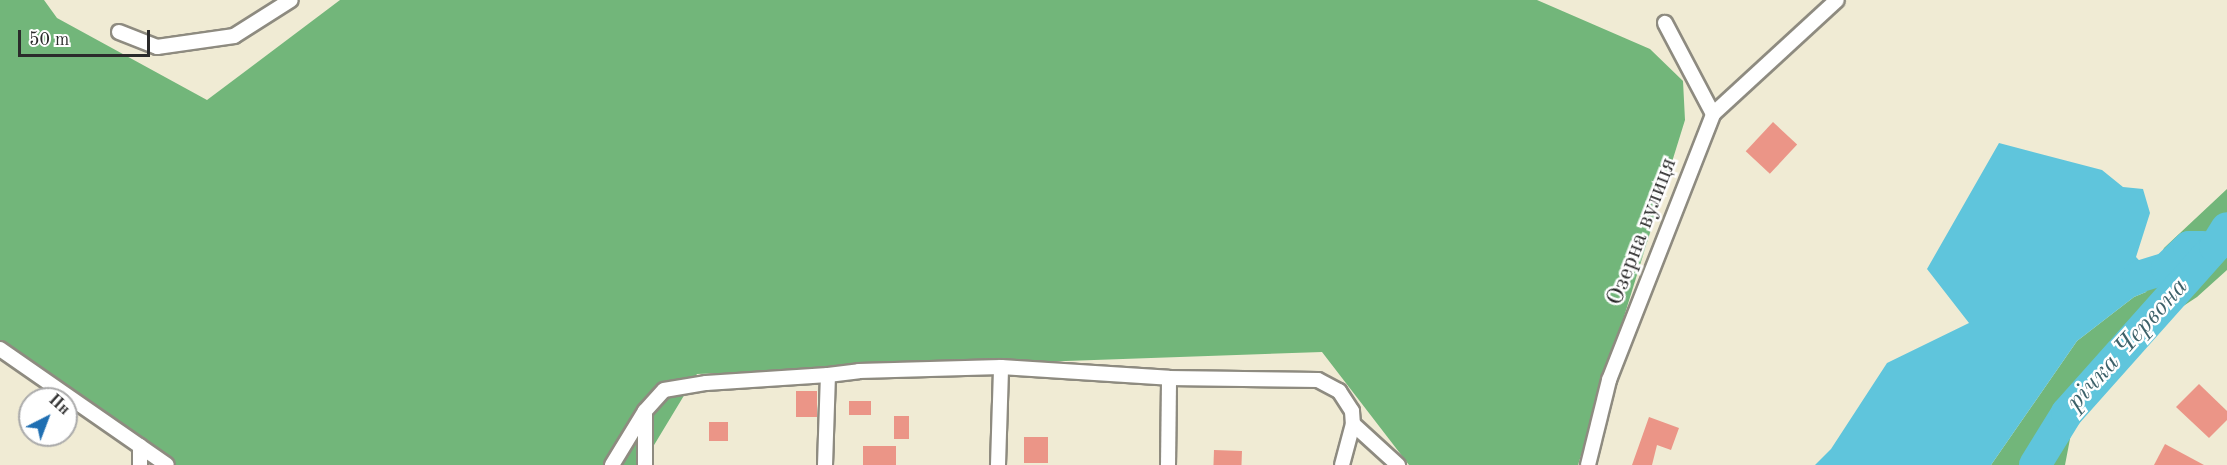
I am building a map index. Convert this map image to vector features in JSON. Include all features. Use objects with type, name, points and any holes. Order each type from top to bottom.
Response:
[{"type":"street","points":[[119,32],[157,48],[234,36],[291,0]]},
{"type":"street","points":[[1665,23],[1713,114],[1837,0]]},
{"type":"street","name":"Озерна вулиця","points":[[1588,465],[1609,380],[1713,114]]},
{"type":"street","points":[[0,349],[167,465]]},
{"type":"street","points":[[998,465],[1000,367]]},
{"type":"street","points":[[612,465],[645,411],[664,390],[706,383],[859,371],[1000,367],[1169,378],[1318,380],[1339,391],[1352,411],[1353,424],[1342,465]]},
{"type":"street","points":[[825,465],[828,375]]},
{"type":"street","points":[[1168,465],[1169,378]]},
{"type":"street","points":[[645,411],[645,465]]},
{"type":"street","points":[[1353,424],[1398,465]]},
{"type":"street","points":[[140,446],[140,465]]},
{"type":"green space","points":[[0,0],[44,0],[57,18],[207,100],[340,0],[1537,0],[1650,49],[1683,81],[1685,120],[1578,465],[1409,465],[1322,352],[697,374],[642,465],[159,465],[78,403],[78,387],[57,387],[0,343]]},
{"type":"green space","points":[[2227,189],[2227,270],[2197,297],[2118,349],[2074,418],[2065,465],[1991,465],[2077,341],[2134,297],[2146,292],[2164,248]]},
{"type":"water","points":[[1999,143],[2102,170],[2123,187],[2143,189],[2150,213],[2136,257],[2153,275],[2146,292],[2134,297],[2077,341],[1991,465],[1815,465],[1831,449],[1887,363],[1969,323],[1927,269]]},
{"type":"building","points":[[1773,122],[1797,145],[1770,174],[1746,151]]},
{"type":"building","points":[[2199,384],[2227,411],[2227,420],[2209,438],[2176,407]]},
{"type":"building","points":[[796,391],[817,391],[817,417],[796,417]]},
{"type":"building","points":[[849,401],[871,401],[871,415],[849,415]]},
{"type":"building","points":[[894,416],[909,416],[909,439],[894,439]]},
{"type":"building","points":[[1649,417],[1679,428],[1671,450],[1657,445],[1652,465],[1632,465]]},
{"type":"building","points":[[709,422],[728,422],[728,441],[709,441]]},
{"type":"building","points":[[1024,437],[1048,437],[1048,463],[1024,463]]},
{"type":"building","points":[[2165,444],[2204,465],[2154,465]]},
{"type":"building","points":[[863,446],[896,446],[896,465],[863,465]]},
{"type":"building","points":[[1214,450],[1242,451],[1241,465],[1213,465]]},
{"type":"waterway","name":"річка Червона","points":[[2035,465],[2067,413],[2215,247],[2227,228]]},
{"type":"waterway","points":[[2138,277],[2167,268],[2189,247],[2203,247]]}]
